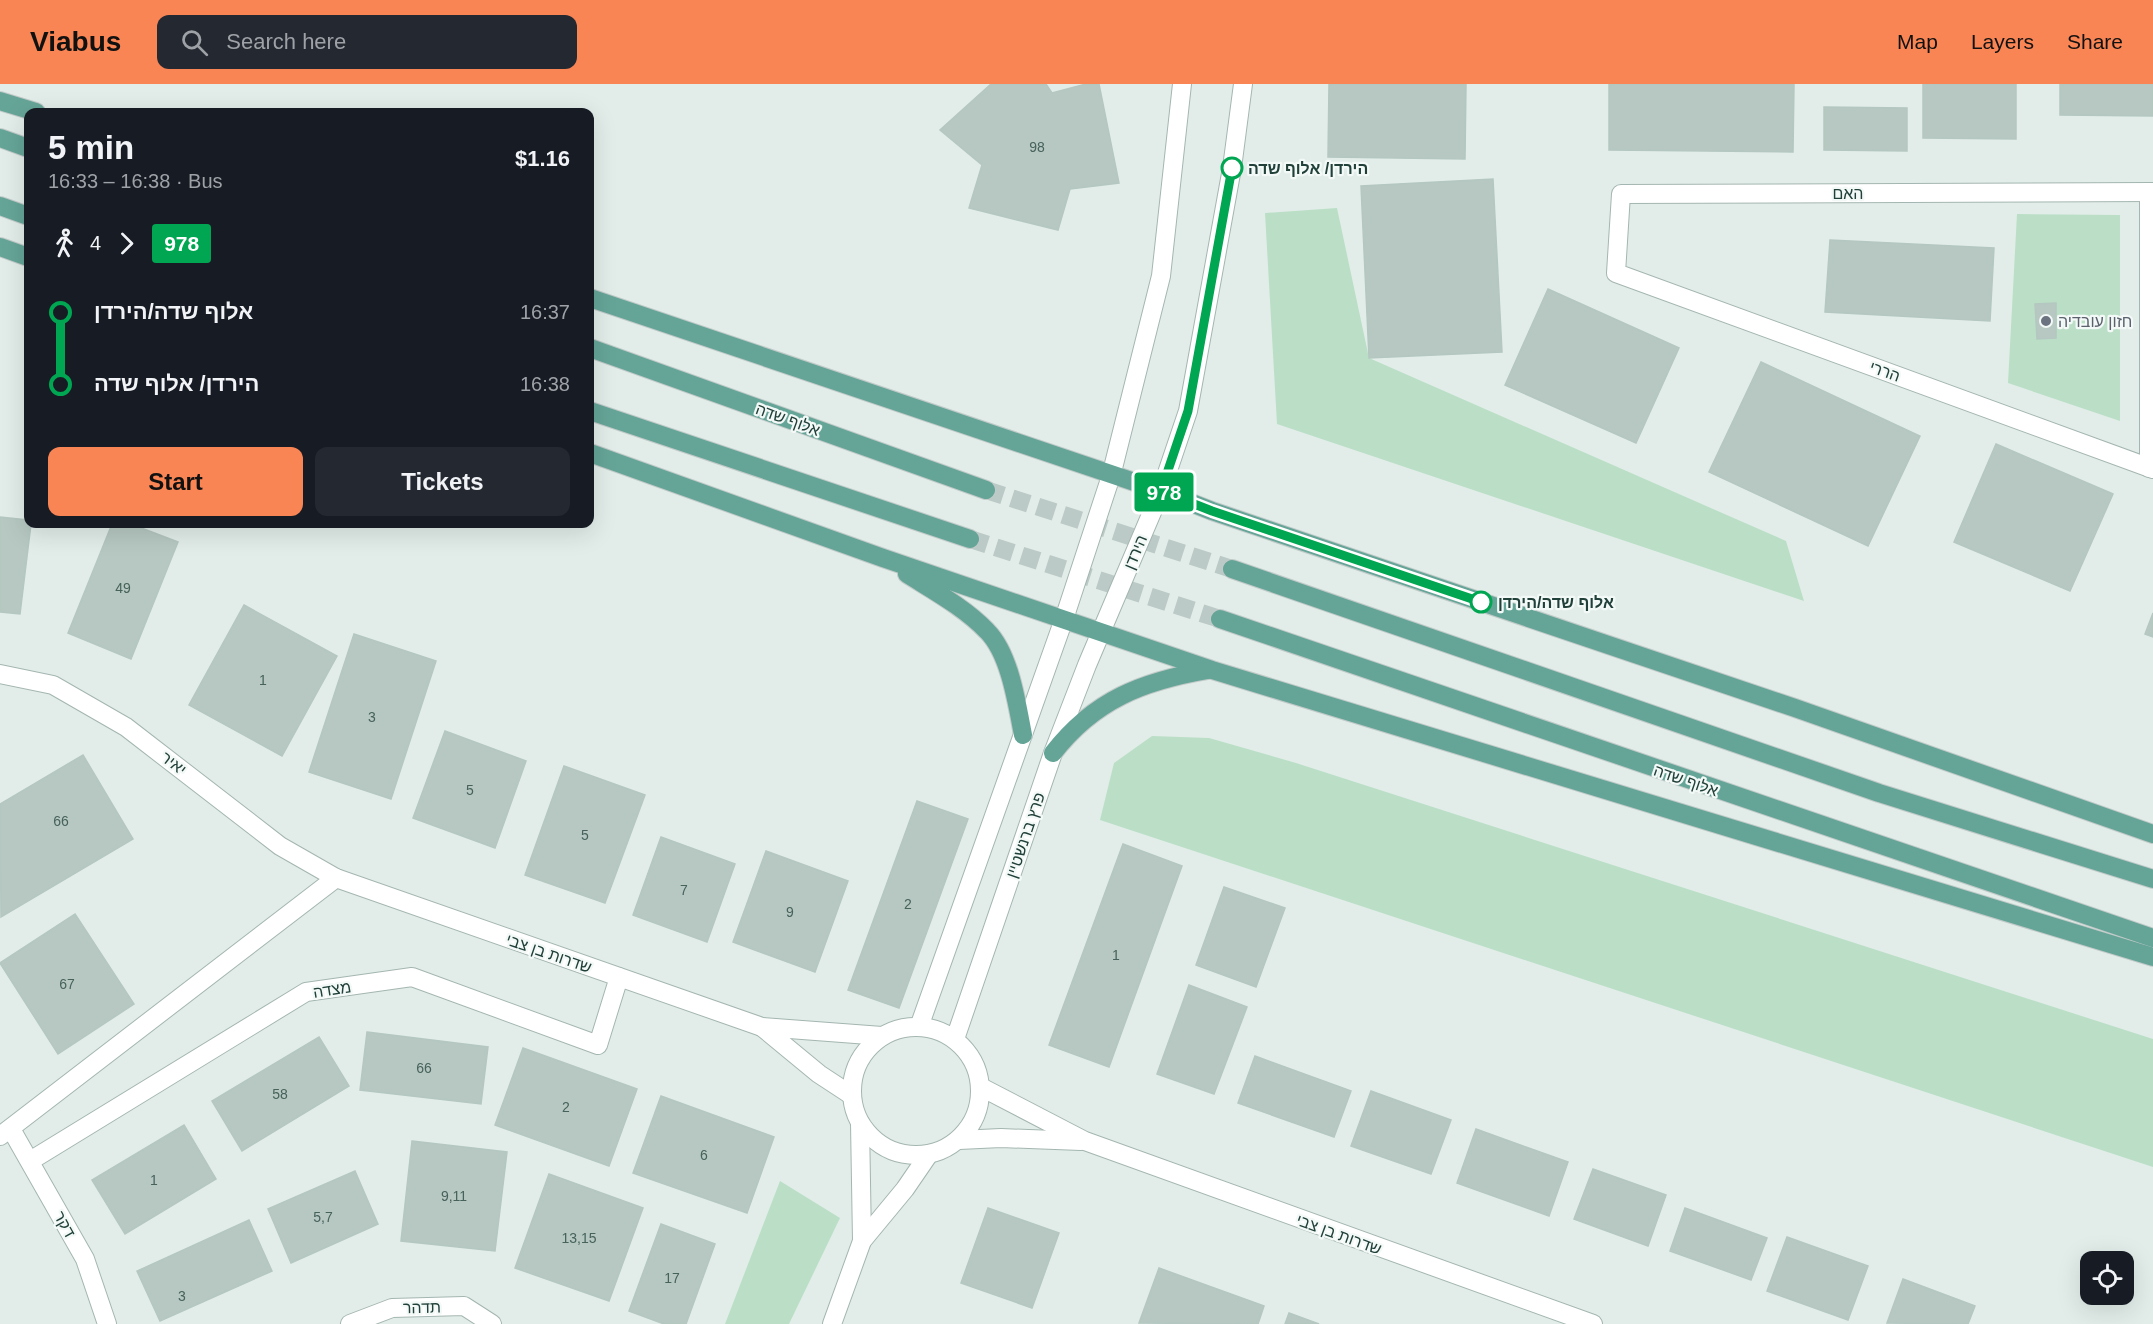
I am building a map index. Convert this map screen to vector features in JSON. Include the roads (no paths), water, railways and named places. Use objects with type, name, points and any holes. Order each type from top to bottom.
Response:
[{"type":"main road","points":[[0,100],[24,108]]},
{"type":"main road","points":[[0,138],[24,147]]},
{"type":"main road","points":[[0,206],[24,215]]},
{"type":"main road","points":[[0,247],[24,256]]},
{"type":"main road","points":[[594,299],[1783,704],[2153,834]]},
{"type":"main road","name":"אלוף שדה","points":[[594,349],[986,490]]},
{"type":"main road","points":[[594,412],[970,539]]},
{"type":"main road","points":[[594,454],[883,558],[1212,669],[2153,957]]},
{"type":"main road","points":[[883,558],[945,598],[988,631],[1005,663],[1023,735]]},
{"type":"main road","points":[[1232,569],[1879,793],[2153,879]]},
{"type":"main road","name":"אלוף שדה","points":[[1220,620],[2153,939]]},
{"type":"main road","points":[[1053,753],[1073,728],[1096,709],[1171,676],[1212,669]]},
{"type":"street","points":[[919,1027],[1064,620],[1112,476],[1161,276],[1182,84]]},
{"type":"street","name":"הירדן","points":[[1101,632],[1161,491],[1188,411],[1232,168],[1243,84]]},
{"type":"street","points":[[2151,192],[2151,469]]},
{"type":"street","name":"האם","points":[[1616,273],[1621,194],[2151,192]]},
{"type":"street","name":"הררי","points":[[1616,273],[2151,469]]},
{"type":"street","name":"פרץ ברנשטיין","points":[[955,1039],[1053,753],[1101,632]]},
{"type":"street","name":"יאיר","points":[[0,674],[53,684],[126,727],[280,846],[336,878]]},
{"type":"street","points":[[6,1132],[336,878]]},
{"type":"street","name":"שדרות בן צבי","points":[[336,878],[762,1027],[882,1036]]},
{"type":"street","name":"מצדה","points":[[30,1161],[306,992],[412,977],[598,1045],[619,977]]},
{"type":"street","name":"שדרות בן צבי","points":[[762,1027],[819,1074],[852,1095]]},
{"type":"street","points":[[860,1123],[882,1146],[913,1156],[929,1154],[959,1140],[971,1125],[979,1107],[981,1087],[977,1069],[968,1052],[955,1039],[938,1030],[919,1027],[900,1029],[882,1036],[868,1047],[858,1061],[853,1077],[852,1095],[860,1123],[862,1241]]},
{"type":"street","name":"שדרות בן צבי","points":[[981,1087],[1085,1141],[1593,1324]]},
{"type":"street","name":"דקר","points":[[6,1132],[30,1161],[85,1259],[107,1324]]},
{"type":"street","name":"שדרות בן צבי","points":[[959,1140],[1001,1138],[1085,1141]]},
{"type":"street","points":[[832,1324],[862,1241],[905,1189],[929,1154]]},
{"type":"street","name":"תדהר","points":[[350,1324],[392,1308],[464,1306],[492,1324]]},
{"type":"tunnel","points":[[986,490],[1232,569]]},
{"type":"tunnel","points":[[970,539],[1220,619]]},
{"type":"place","name":"הירדן/ אלוף שדה","points":[[1232,168]]},
{"type":"place","name":"חזון עובדיה","points":[[2046,321]]},
{"type":"place","name":"אלוף שדה/הירדן","points":[[1481,602]]}]
